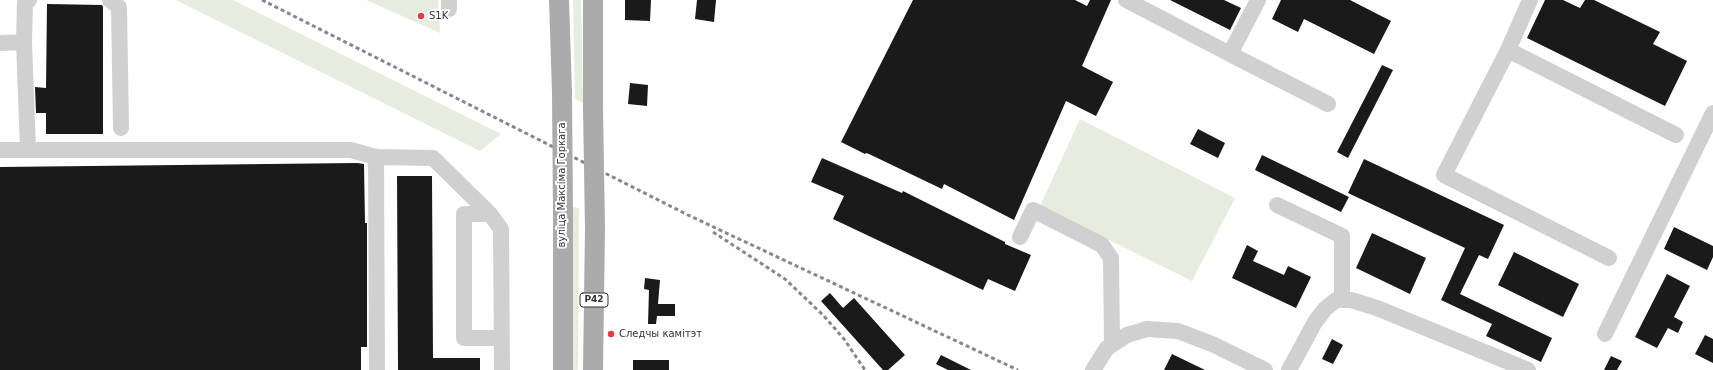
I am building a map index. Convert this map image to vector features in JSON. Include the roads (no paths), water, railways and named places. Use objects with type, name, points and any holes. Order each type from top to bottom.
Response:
[{"type":"main road","name":"вуліца Максіма Горкага","points":[[559,0],[562,93],[563,370]]},
{"type":"main road","name":"Р42","points":[[593,0],[595,229],[593,370]]},
{"type":"lane","points":[[28,149],[24,42],[25,3],[29,0]]},
{"type":"lane","points":[[110,0],[119,7],[121,128]]},
{"type":"lane","points":[[1126,0],[1328,104]]},
{"type":"lane","points":[[1230,54],[1258,0]]},
{"type":"lane","points":[[1530,0],[1508,50],[1444,175],[1609,258]]},
{"type":"lane","points":[[0,42],[24,42]]},
{"type":"lane","points":[[1508,50],[1676,135]]},
{"type":"lane","points":[[1605,334],[1713,114]]},
{"type":"lane","points":[[0,150],[351,150],[376,157],[433,158],[490,214],[501,229],[502,370]]},
{"type":"lane","points":[[376,157],[377,370]]},
{"type":"lane","points":[[1277,205],[1342,236],[1342,300]]},
{"type":"lane","points":[[1020,237],[1033,210],[1102,245],[1111,258],[1112,345]]},
{"type":"lane","points":[[490,214],[464,214],[464,338],[502,338]]},
{"type":"lane","points":[[1289,370],[1318,318],[1325,309],[1336,300],[1351,300],[1377,308],[1528,370]]},
{"type":"lane","points":[[1093,370],[1107,348],[1127,335],[1147,329],[1178,331],[1212,344],[1265,370]]},
{"type":"railway","points":[[262,0],[688,215],[1018,370]]},
{"type":"railway","points":[[713,232],[785,279],[823,315],[844,339],[865,370]]},
{"type":"place","name":"S1K","points":[[421,16]]},
{"type":"place","name":"Следчы камітэт","points":[[611,334]]}]
